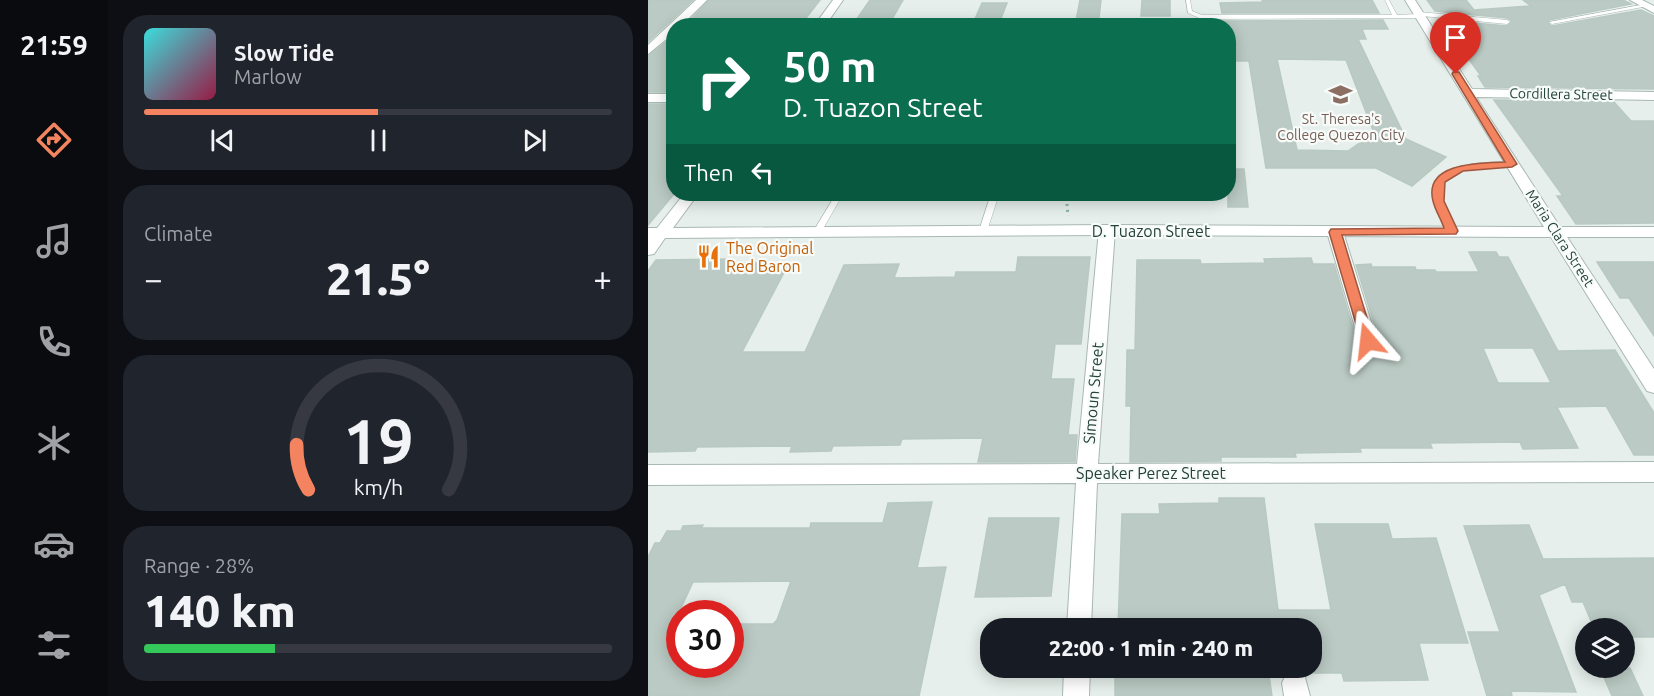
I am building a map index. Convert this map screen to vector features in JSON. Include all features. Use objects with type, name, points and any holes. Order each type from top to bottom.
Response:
[{"type":"street","points":[[683,18],[702,0]]},
{"type":"street","points":[[825,18],[838,0]]},
{"type":"street","name":"Maria Clara Street","points":[[1410,0],[1654,385]]},
{"type":"street","points":[[1635,0],[1650,8]]},
{"type":"street","points":[[648,51],[666,34]]},
{"type":"street","name":"Cordillera Street","points":[[1468,93],[1654,96]]},
{"type":"street","points":[[648,98],[666,98]]},
{"type":"street","points":[[648,250],[654,233],[684,201]]},
{"type":"street","name":"D. Tuazon Street","points":[[654,233],[1107,230],[1654,232]]},
{"type":"street","name":"Simoun Street","points":[[1079,618],[1086,473],[1107,230]]},
{"type":"street","points":[[1335,232],[1368,341]]},
{"type":"street","name":"Speaker Perez Street","points":[[648,475],[1654,472]]},
{"type":"street","points":[[1076,696],[1077,678]]},
{"type":"lane","points":[[1188,0],[1190,12],[1201,17],[1420,15],[1508,22]]},
{"type":"lane","points":[[1387,0],[1395,16]]},
{"type":"lane","points":[[1552,22],[1650,8]]},
{"type":"lane","points":[[1452,231],[1438,201],[1438,187],[1441,180],[1461,168],[1512,164]]},
{"type":"lane","points":[[817,232],[835,201]]},
{"type":"lane","points":[[983,231],[993,201]]},
{"type":"path","points":[[1067,204],[1069,216]]},
{"type":"building","points":[[648,0],[693,0],[674,18],[666,18],[666,25],[648,42]]},
{"type":"building","points":[[709,0],[820,0],[806,18],[692,18]]},
{"type":"building","points":[[870,0],[903,0],[893,18],[858,18]]},
{"type":"building","points":[[1080,0],[1101,0],[1099,18],[1077,18]]},
{"type":"building","points":[[1142,0],[1170,0],[1170,16],[1141,16]]},
{"type":"building","points":[[1262,0],[1372,0],[1379,13],[1222,13],[1220,3],[1263,2]]},
{"type":"building","points":[[1427,0],[1466,0],[1474,10],[1531,6],[1523,0],[1623,0],[1631,4],[1547,22],[1552,26],[1641,10],[1654,16],[1654,89],[1485,87],[1478,76],[1481,76],[1441,20],[1507,26],[1512,21],[1507,18],[1435,11]]},
{"type":"building","points":[[982,3],[1007,3],[1001,18],[975,18]]},
{"type":"building","points":[[1383,20],[1388,29],[1362,29],[1366,39],[1358,39],[1406,139],[1446,157],[1412,186],[1376,168],[1266,168],[1249,61],[1236,61],[1236,21]],"holes":[[[1277,59],[1346,60],[1374,133],[1348,151],[1297,150]]]},
{"type":"building","points":[[666,42],[666,92],[648,92],[648,56]]},
{"type":"building","points":[[1494,100],[1614,102],[1631,121],[1654,121],[1654,223],[1576,224],[1557,196],[1563,196]]},
{"type":"building","points":[[648,104],[666,104],[666,201],[668,201],[648,225]]},
{"type":"building","points":[[1236,169],[1244,169],[1248,207],[1228,207],[1228,201],[1236,201]]},
{"type":"building","points":[[1469,252],[1496,252],[1499,257],[1508,257],[1558,351],[1615,350],[1654,413],[1654,455],[1634,455],[1606,406],[1557,407],[1578,448],[1523,449],[1520,442],[1430,443],[1432,448],[1360,448],[1361,452],[1295,453],[1296,457],[1221,457],[1221,461],[1130,462],[1131,406],[1126,406],[1127,350],[1135,350],[1137,260],[1200,260],[1201,264],[1265,263],[1264,259],[1311,258],[1313,264],[1334,264],[1357,342],[1361,348],[1369,350],[1376,347],[1379,340],[1356,265],[1415,267],[1416,270],[1435,270],[1436,272],[1479,272]],"holes":[[[1483,348],[1533,348],[1551,383],[1498,383]]]},
{"type":"building","points":[[1018,257],[1090,257],[1081,344],[1055,344],[1051,379],[1074,379],[1068,435],[1077,435],[1075,462],[978,462],[983,438],[902,439],[900,445],[833,446],[831,451],[790,452],[792,446],[697,447],[695,451],[648,452],[648,271],[656,260],[733,259],[731,263],[789,263],[742,352],[805,352],[844,265],[899,264],[894,278],[955,277],[956,272],[1016,272]]},
{"type":"building","points":[[1597,262],[1654,262],[1654,336],[1629,298],[1620,298]]},
{"type":"building","points":[[1219,498],[1264,498],[1278,610],[1331,610],[1315,524],[1388,524],[1392,539],[1436,538],[1468,643],[1419,643],[1428,680],[1344,681],[1342,673],[1322,673],[1322,618],[1118,618],[1122,514],[1160,514],[1159,504],[1219,503]]},
{"type":"building","points":[[932,502],[917,568],[946,567],[919,696],[648,696],[648,557],[655,543],[660,543],[667,531],[681,531],[683,526],[703,525],[701,528],[810,528],[811,523],[883,523],[888,503]]},
{"type":"building","points":[[989,518],[1059,518],[1051,596],[975,597]]},
{"type":"building","points":[[1529,525],[1543,559],[1654,558],[1654,637],[1635,637],[1635,618],[1590,618],[1583,602],[1572,602],[1565,584],[1539,595],[1576,692],[1511,691],[1512,696],[1487,696],[1468,632],[1500,632],[1464,526]]},
{"type":"building","points":[[1115,678],[1269,678],[1272,696],[1115,696]]},
{"type":"building","points":[[1604,678],[1635,678],[1643,696],[1612,696]]},
{"type":"place","name":"St. Theresa's College Quezon City","points":[[1341,95]]},
{"type":"place","name":"The Original Red Baron","points":[[708,257]]},
{"type":"route","points":[[1368,341],[1335,232],[1452,231],[1438,201],[1437,193],[1441,180],[1461,168],[1512,164],[1456,74]]}]
